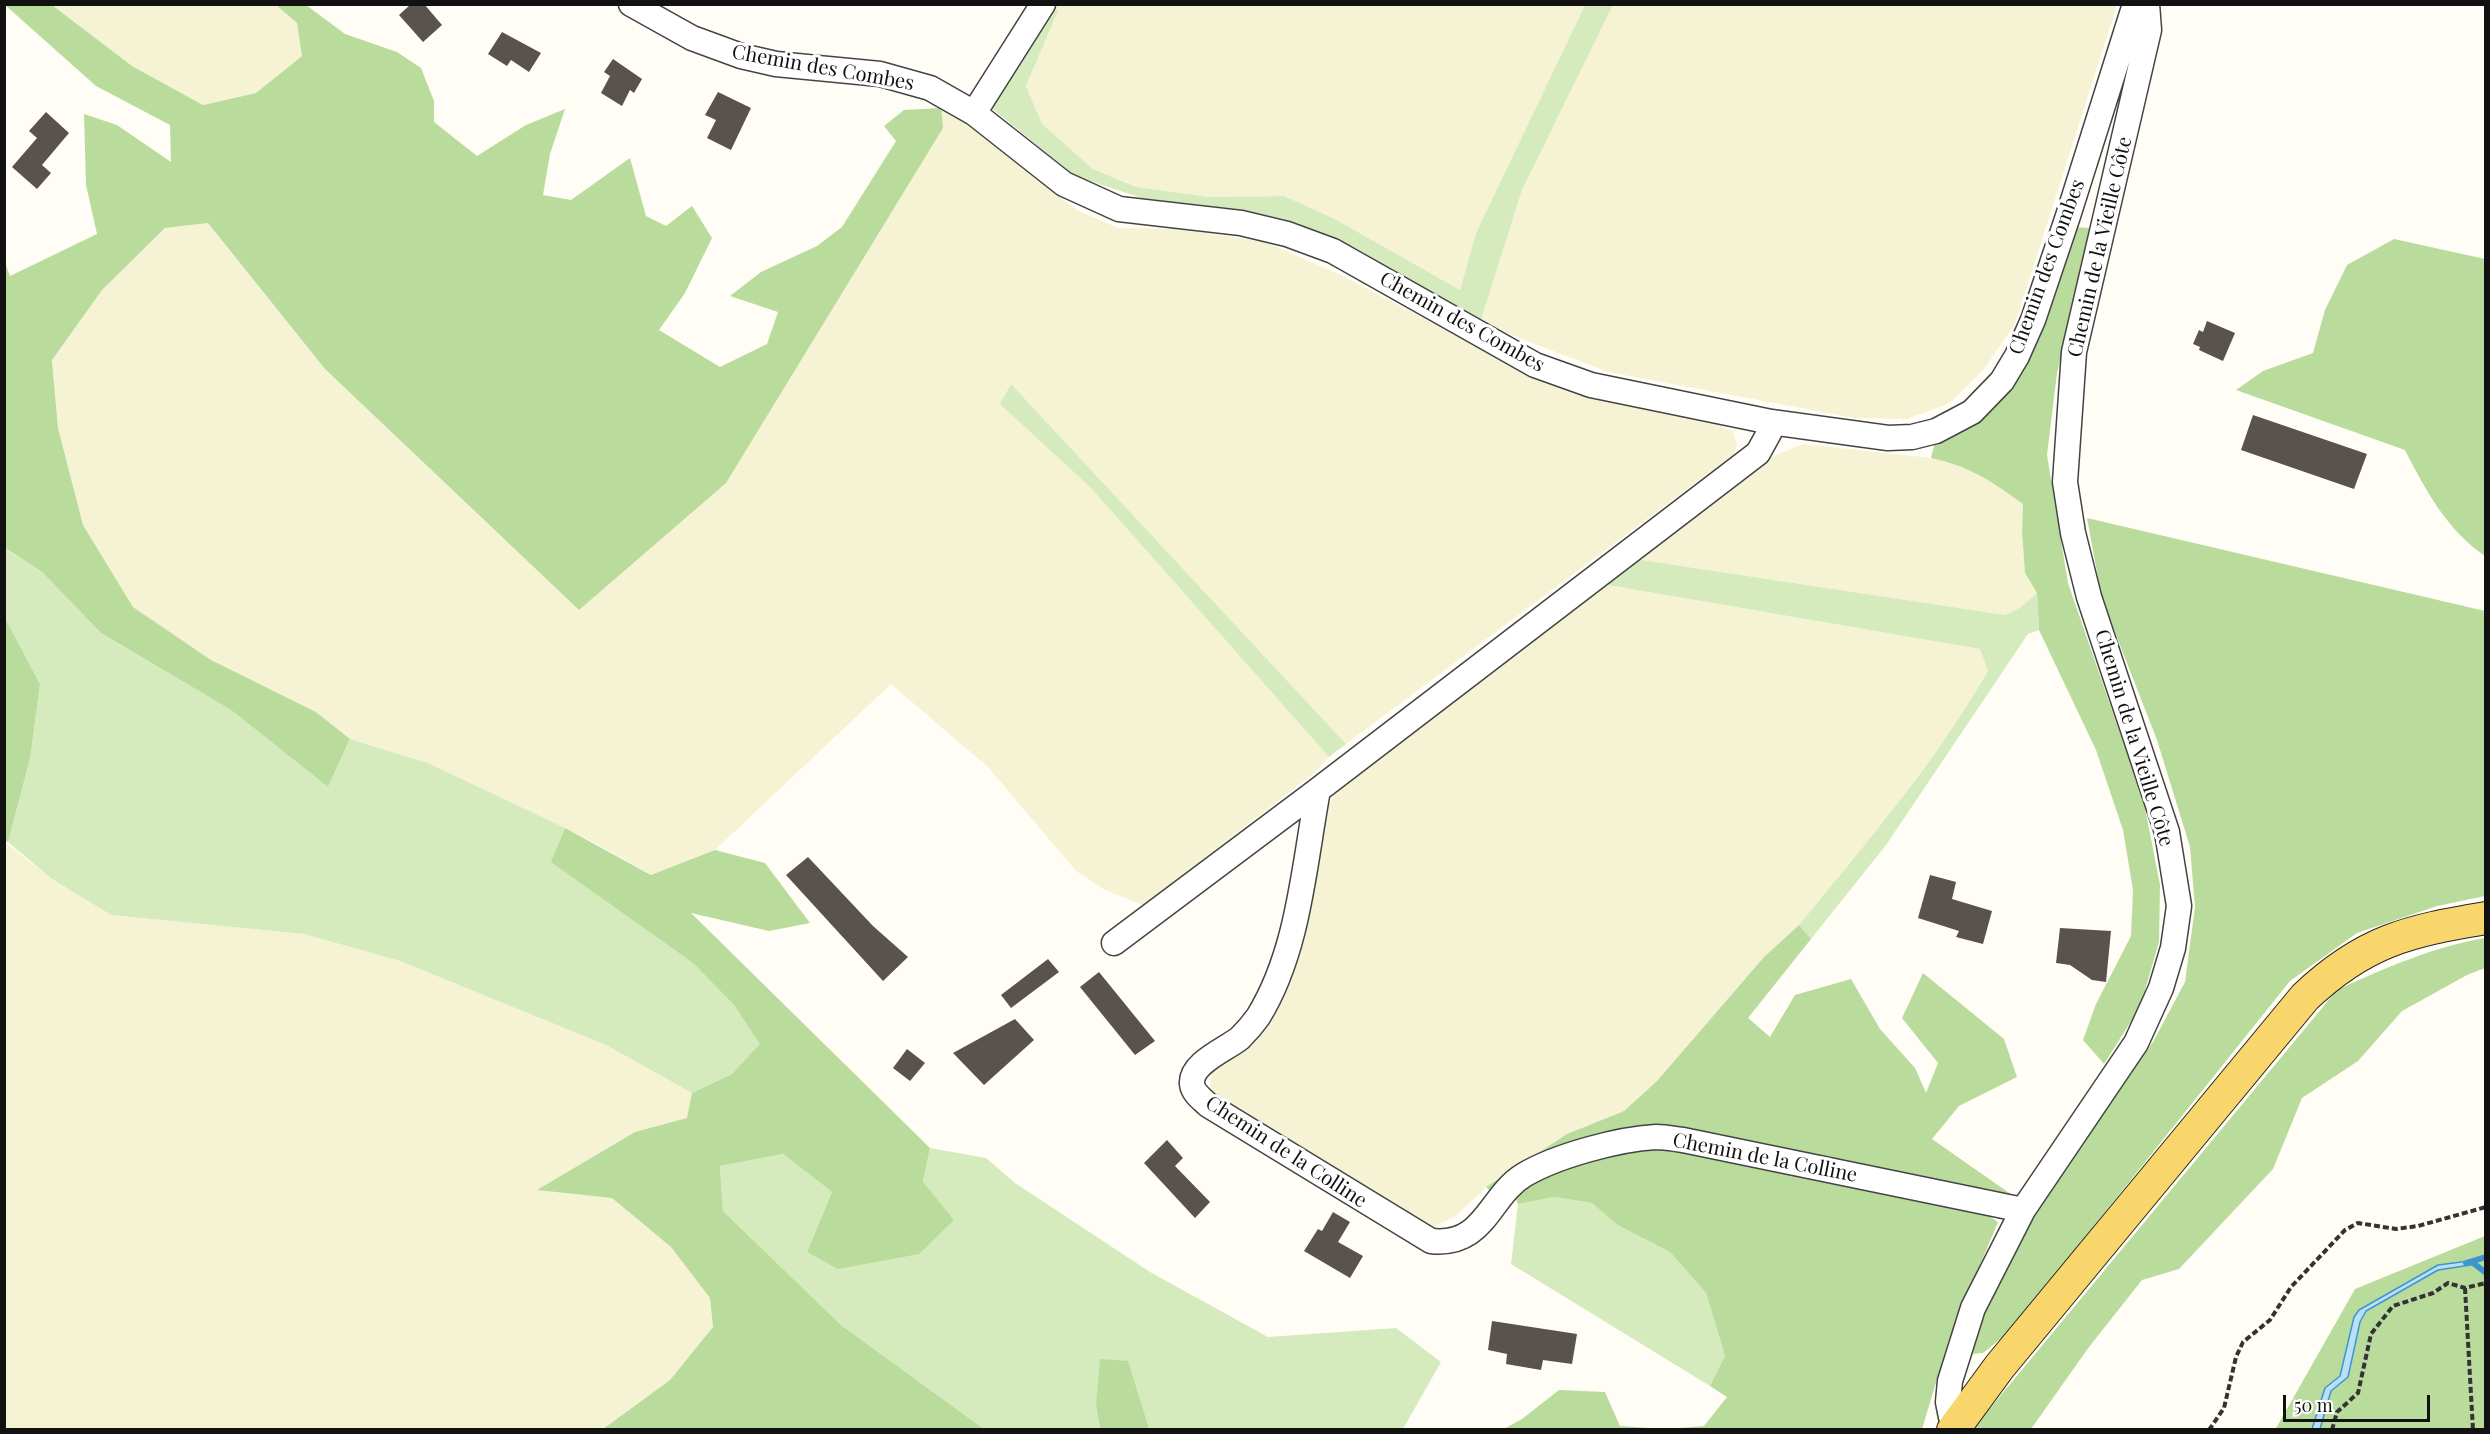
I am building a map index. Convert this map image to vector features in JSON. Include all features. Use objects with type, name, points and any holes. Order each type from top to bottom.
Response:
[{"type":"main road","points":[[1955,1427],[2000,1366],[2305,997],[2345,963],[2382,942],[2440,926],[2486,918]]},
{"type":"street","name":"Chemin des Combes","points":[[631,4],[692,38],[741,56],[776,64],[880,74],[930,88],[974,113],[1064,184],[1119,209],[1241,223],[1287,234],[1333,251],[1535,365],[1591,385],[1771,422],[1856,436],[1912,436],[1955,422],[1988,397],[2017,356],[2033,320],[2135,4]]},
{"type":"street","points":[[974,113],[1043,4]]},
{"type":"street","name":"Chemin de la Vieille Côte","points":[[1955,1427],[1948,1402],[1950,1381],[1973,1308],[2023,1210],[2136,1043],[2161,988],[2173,948],[2179,906],[2167,832],[2089,597],[2073,533],[2065,482],[2074,352],[2147,38],[2149,15],[2147,4]]},
{"type":"street","points":[[1114,943],[1758,453],[1769,433],[1771,422]]},
{"type":"street","name":"Chemin de la Colline","points":[[1317,790],[1291,934],[1275,983],[1257,1017],[1242,1036],[1203,1064],[1194,1073],[1192,1083],[1195,1093],[1208,1105],[1431,1241],[1456,1239],[1476,1227],[1488,1217],[1505,1191],[1523,1176],[1561,1160],[1613,1145],[1656,1137],[1683,1140],[2023,1210]]},
{"type":"path","points":[[2209,1430],[2224,1408],[2236,1357],[2243,1342],[2270,1320],[2291,1287],[2345,1230],[2358,1223],[2396,1228],[2418,1226],[2486,1206]]},
{"type":"path","points":[[2332,1430],[2337,1412],[2358,1393],[2371,1334],[2393,1306],[2433,1293],[2448,1283],[2465,1288],[2486,1283]]},
{"type":"path","points":[[2465,1288],[2473,1430]]},
{"type":"shaded area","points":[[52,5],[276,5],[297,22],[302,56],[256,93],[203,105],[132,66]]},
{"type":"shaded area","points":[[1050,5],[1585,5],[1476,233],[1460,290],[1335,219],[1284,196],[1210,197],[1136,187],[1093,169],[1042,124],[1026,86],[1058,11]]},
{"type":"shaded area","points":[[1613,5],[2117,5],[2015,324],[1984,369],[1950,403],[1907,419],[1855,418],[1608,372],[1480,323],[1522,190]]},
{"type":"shaded area","points":[[941,108],[968,124],[1077,210],[1118,228],[1180,229],[1265,242],[1341,275],[1541,380],[1606,400],[1714,423],[1733,431],[1737,445],[1734,454],[1346,744],[1011,384],[1001,404],[1091,488],[1329,757],[1313,774],[1143,905],[1105,890],[1076,871],[988,767],[891,684],[715,850],[652,875],[599,845],[428,763],[350,739],[316,712],[211,660],[133,607],[83,525],[58,428],[52,359],[102,290],[165,228],[208,223],[325,369],[579,610]]},
{"type":"shaded area","points":[[1803,444],[1931,458],[1962,465],[1992,481],[2023,504],[2025,573],[2037,593],[2021,607],[2005,615],[1635,559],[1774,456]]},
{"type":"shaded area","points":[[1602,584],[1980,649],[1988,671],[1957,723],[1891,812],[1799,925],[1764,957],[1657,1081],[1624,1111],[1567,1134],[1486,1187],[1456,1216],[1426,1230],[1219,1104],[1210,1089],[1212,1072],[1251,1041],[1274,1006],[1327,806],[1355,770]]},
{"type":"shaded area","points":[[4,841],[52,879],[111,915],[304,934],[400,961],[606,1045],[692,1093],[688,1118],[635,1132],[538,1190],[612,1198],[671,1247],[710,1298],[713,1327],[670,1380],[603,1429],[5,1429]]},
{"type":"green space","points":[[5,5],[52,5],[132,66],[203,105],[256,93],[302,56],[297,23],[276,5],[306,5],[345,34],[397,52],[421,68],[434,101],[434,122],[477,156],[526,125],[565,109],[550,154],[543,195],[571,200],[630,158],[646,216],[666,226],[692,206],[712,238],[685,293],[659,330],[720,367],[767,344],[778,312],[730,296],[761,272],[817,246],[842,227],[896,141],[884,126],[904,110],[941,108],[943,128],[726,483],[579,610],[325,369],[208,223],[165,228],[102,290],[52,360],[58,428],[83,525],[133,607],[211,660],[316,712],[350,739],[328,787],[231,710],[101,633],[42,572],[5,548],[4,260],[10,276],[97,234],[86,185],[84,114],[117,125],[171,162],[170,125],[96,86]]},
{"type":"green space","points":[[1050,5],[1058,11],[1026,86],[1042,124],[1093,169],[1136,187],[1210,197],[1284,196],[1335,219],[1460,290],[1476,233],[1585,5],[1613,5],[1522,190],[1480,323],[1354,247],[1285,219],[1235,209],[1142,198],[1075,176],[984,102]]},
{"type":"green space","points":[[2075,227],[2091,228],[2057,373],[2047,455],[2068,583],[2144,803],[2160,885],[2159,942],[2140,1007],[2104,1064],[2083,1040],[2096,1004],[2131,936],[2133,890],[2123,830],[2096,750],[2039,630],[2037,593],[2025,573],[2023,504],[1980,475],[1931,458],[1935,442],[1977,422],[1998,404],[2015,383],[2041,334]]},
{"type":"green space","points":[[2394,239],[2485,259],[2485,556],[2459,534],[2439,509],[2405,450],[2236,390],[2263,371],[2313,353],[2325,310],[2347,265]]},
{"type":"green space","points":[[1011,384],[1346,744],[1329,757],[1091,488],[1000,404]]},
{"type":"green space","points":[[2087,518],[2485,611],[2485,896],[2437,906],[2357,933],[2290,981],[2009,1332],[1983,1353],[1971,1354],[1988,1292],[2031,1210],[2153,1042],[2185,982],[2195,907],[2190,847],[2157,740],[2102,599]]},
{"type":"green space","points":[[4,548],[42,572],[101,633],[231,710],[328,787],[350,739],[428,763],[565,828],[552,862],[693,963],[734,1005],[761,1044],[732,1074],[692,1093],[606,1045],[400,961],[304,934],[111,915],[52,879],[8,842],[30,759],[40,684],[5,618]]},
{"type":"green space","points":[[1635,559],[2005,615],[2021,607],[2037,593],[2039,630],[2028,634],[1886,845],[1811,939],[1799,925],[1923,770],[1988,671],[1980,649],[1602,584]]},
{"type":"green space","points":[[5,618],[40,684],[30,759],[8,842],[4,841]]},
{"type":"green space","points":[[565,828],[651,875],[715,850],[765,863],[810,923],[769,931],[691,913],[930,1148],[923,1182],[954,1220],[919,1254],[838,1269],[807,1252],[832,1192],[783,1154],[720,1166],[723,1211],[841,1325],[984,1429],[603,1429],[670,1380],[713,1327],[710,1298],[671,1247],[612,1198],[537,1190],[635,1132],[687,1118],[692,1093],[732,1074],[760,1044],[734,1005],[693,963],[551,862]]},
{"type":"green space","points":[[1799,925],[1811,939],[1748,1018],[1770,1037],[1795,995],[1851,979],[1880,1029],[1915,1068],[1926,1093],[1938,1063],[1902,1018],[1923,973],[2004,1039],[2017,1077],[1959,1106],[1932,1139],[2012,1195],[1659,1129],[1494,1195],[1486,1187],[1567,1134],[1624,1111],[1657,1081],[1764,957]]},
{"type":"green space","points":[[2485,938],[2485,968],[2467,975],[2402,1011],[2358,1061],[2302,1098],[2273,1169],[2179,1269],[2142,1280],[2089,1347],[2031,1429],[1972,1430],[2337,990],[2391,966],[2428,953]]},
{"type":"green space","points":[[1685,1146],[1977,1208],[1998,1222],[1949,1339],[1922,1429],[1502,1430],[1522,1419],[1559,1390],[1605,1392],[1620,1426],[1666,1429],[1704,1426],[1727,1397],[1710,1386],[1725,1356],[1706,1293],[1670,1252],[1618,1225],[1592,1203],[1554,1197],[1518,1204],[1514,1195],[1556,1167],[1620,1151]]},
{"type":"green space","points":[[930,1148],[986,1158],[1015,1183],[1150,1272],[1268,1337],[1396,1328],[1441,1362],[1403,1429],[1149,1429],[1147,1425],[1096,1405],[1100,1429],[984,1429],[841,1325],[723,1211],[720,1166],[783,1154],[832,1192],[807,1252],[954,1221],[923,1182]]},
{"type":"green space","points":[[1554,1197],[1592,1203],[1618,1224],[1670,1252],[1706,1293],[1725,1356],[1710,1386],[1511,1264],[1518,1204]]},
{"type":"green space","points":[[2485,1236],[2485,1429],[2275,1430],[2355,1289]]},
{"type":"green space","points":[[1100,1359],[1128,1361],[1149,1429],[1100,1429],[1096,1405]]},
{"type":"water","points":[[2469,1261],[2477,1264],[2438,1270],[2366,1311],[2360,1322],[2348,1377],[2331,1391],[2320,1429],[2312,1429],[2325,1388],[2340,1376],[2354,1317],[2359,1310],[2438,1265]]},
{"type":"building","points":[[411,4],[424,4],[442,25],[423,42],[399,15]]},
{"type":"building","points":[[502,32],[541,53],[529,72],[511,60],[507,66],[488,54]]},
{"type":"building","points":[[613,59],[642,79],[634,93],[630,90],[622,106],[601,93],[610,76],[604,72]]},
{"type":"building","points":[[718,92],[751,108],[731,150],[707,138],[716,120],[705,115]]},
{"type":"building","points":[[46,112],[69,133],[42,165],[51,173],[37,189],[12,167],[37,138],[29,131]]},
{"type":"building","points":[[2207,321],[2235,333],[2223,361],[2199,350],[2200,347],[2193,344],[2199,330],[2203,332]]},
{"type":"building","points":[[2253,415],[2367,454],[2354,489],[2241,450]]},
{"type":"building","points":[[808,857],[873,926],[908,957],[883,981],[786,875]]},
{"type":"building","points":[[1930,875],[1956,882],[1952,899],[1992,911],[1983,944],[1956,937],[1959,931],[1918,918]]},
{"type":"building","points":[[2060,928],[2111,931],[2106,982],[2092,980],[2070,965],[2056,963]]},
{"type":"building","points":[[1048,959],[1059,972],[1011,1008],[1001,995]]},
{"type":"building","points":[[1099,972],[1155,1041],[1135,1055],[1080,987]]},
{"type":"building","points":[[1015,1019],[1034,1040],[984,1085],[953,1053]]},
{"type":"building","points":[[907,1049],[925,1063],[910,1081],[893,1068]]},
{"type":"building","points":[[1167,1140],[1183,1158],[1175,1166],[1210,1202],[1195,1218],[1144,1163]]},
{"type":"building","points":[[1333,1212],[1350,1222],[1338,1242],[1363,1256],[1350,1278],[1304,1251],[1318,1229],[1322,1231]]},
{"type":"building","points":[[1492,1321],[1577,1334],[1572,1364],[1543,1360],[1541,1370],[1506,1364],[1507,1354],[1488,1350]]},
{"type":"waterway","points":[[2466,1263],[2486,1257]]},
{"type":"waterway","points":[[2472,1262],[2486,1273]]}]
